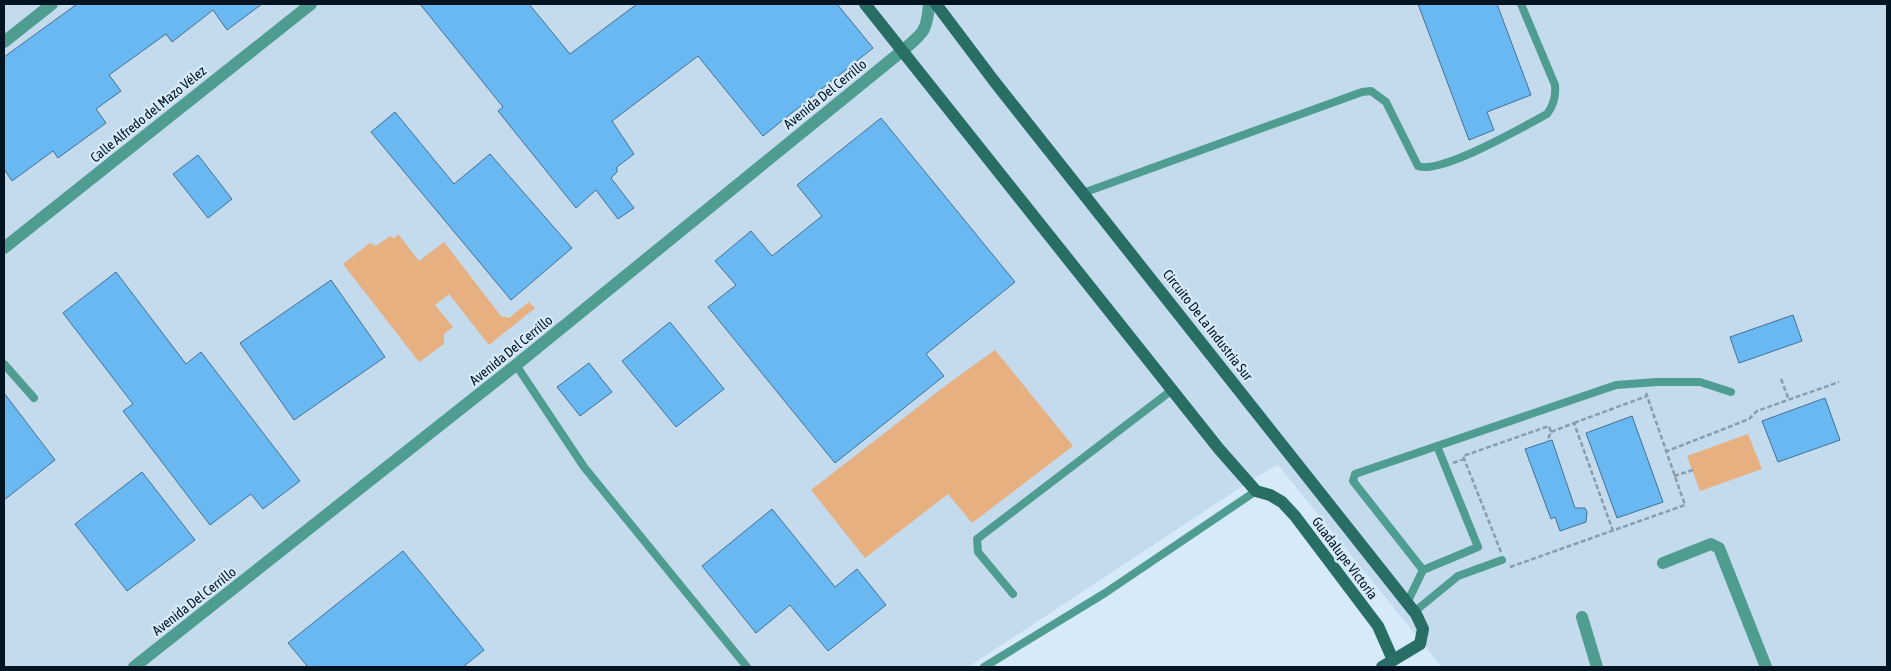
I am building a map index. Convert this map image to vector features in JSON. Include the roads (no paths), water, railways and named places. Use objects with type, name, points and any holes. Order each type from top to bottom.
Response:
[{"type":"main road","points":[[865,4],[1172,390],[1256,491]]},
{"type":"main road","name":"Circuito De La Industria Sur","points":[[936,4],[994,82],[1084,193],[1410,607],[1421,623],[1423,638],[1417,647],[1391,665]]},
{"type":"main road","name":"Guadalupe Victoria","points":[[1256,491],[1270,495],[1282,502],[1295,516],[1378,626],[1391,665]]},
{"type":"street","points":[[4,42],[52,4]]},
{"type":"street","name":"Calle Alfredo del Mazo Vélez","points":[[4,248],[311,4]]},
{"type":"street","name":"Avenida Del Cerrillo","points":[[134,667],[516,365],[902,51],[928,25],[929,4]]},
{"type":"street","points":[[1663,563],[1711,544],[1719,548],[1766,667]]},
{"type":"street","points":[[1582,617],[1597,667]]},
{"type":"lane","points":[[1084,193],[1362,92],[1371,91],[1386,102],[1418,166],[1427,168],[1465,157],[1547,114],[1551,108],[1556,94],[1555,85],[1521,4]]},
{"type":"lane","points":[[4,364],[34,398]]},
{"type":"lane","points":[[516,365],[584,467],[747,667]]},
{"type":"lane","points":[[1423,570],[1353,481],[1355,474],[1616,385],[1650,382],[1700,382],[1731,392]]},
{"type":"lane","points":[[1013,594],[978,552],[977,539],[1172,390]]},
{"type":"lane","points":[[1410,607],[1423,570],[1478,547],[1437,446]]},
{"type":"lane","points":[[984,667],[1105,593],[1256,491]]},
{"type":"lane","points":[[1410,607],[1458,576],[1503,560]]}]
